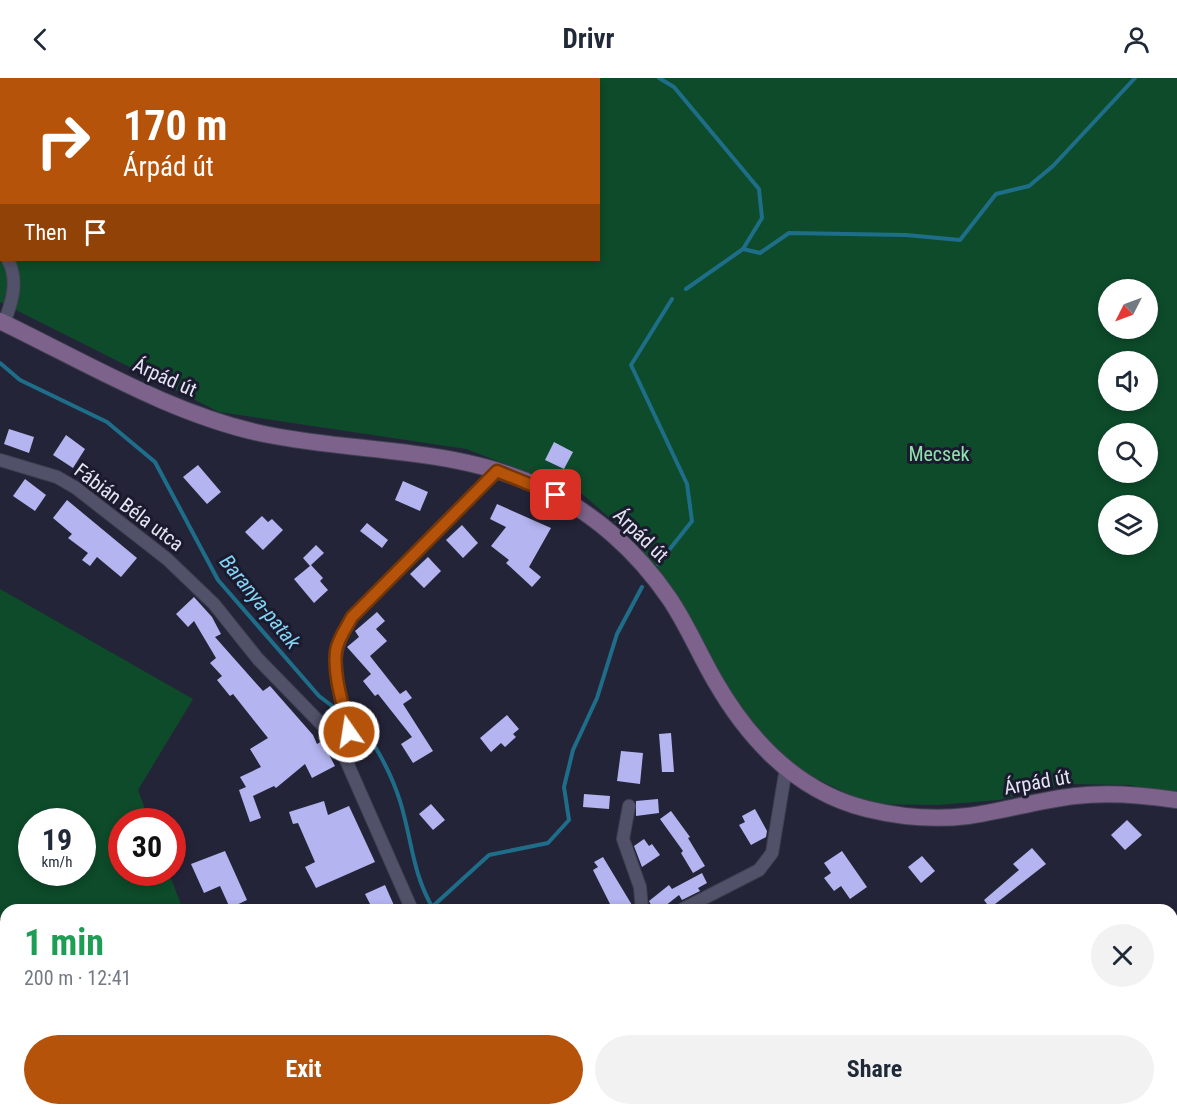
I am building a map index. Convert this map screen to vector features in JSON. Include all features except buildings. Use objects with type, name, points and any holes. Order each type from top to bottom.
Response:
[{"type":"main road","name":"Árpád út","points":[[2,322],[134,386],[233,427],[331,445],[463,462],[538,486],[582,510],[626,547],[672,601],[740,721],[786,768],[820,791],[864,808],[923,817],[969,816],[1070,796],[1108,793],[1177,800]]},
{"type":"street","points":[[2,322],[13,299],[14,282],[8,261]]},
{"type":"street","name":"Fábián Béla utca","points":[[0,460],[57,477],[76,488],[175,566],[214,604],[258,659],[330,733],[345,758],[409,904]]},
{"type":"street","points":[[345,758],[352,748],[336,653],[341,636],[352,617],[497,471]]},
{"type":"street","points":[[693,904],[759,870],[772,853],[786,768]]},
{"type":"street","points":[[629,806],[623,839],[640,887],[641,904]]},
{"type":"green space","name":"Mecsek","points":[[600,78],[1177,78],[1177,796],[1130,785],[1063,784],[999,800],[938,805],[868,804],[785,763],[752,731],[634,539],[581,493],[466,449],[219,412],[0,302],[0,261],[600,261]]},
{"type":"green space","points":[[0,589],[193,699],[138,790],[145,808],[108,808],[108,886],[174,886],[181,904],[0,904]]},
{"type":"waterway","points":[[659,78],[674,87],[759,189],[762,218],[743,249],[686,289]]},
{"type":"waterway","points":[[743,249],[760,253],[789,233],[906,235],[960,240],[996,194],[1029,186],[1053,166],[1135,78]]},
{"type":"waterway","points":[[658,564],[692,521],[687,484],[631,365],[672,299]]},
{"type":"waterway","name":"Baranya-patak","points":[[0,363],[20,380],[107,422],[155,462],[218,580],[319,696],[340,712]]},
{"type":"waterway","points":[[435,904],[489,855],[548,843],[569,820],[564,787],[573,750],[597,698],[617,634],[642,587]]},
{"type":"waterway","name":"Baranya-patak","points":[[347,716],[356,722],[372,742],[392,779],[404,815],[421,883],[431,904]]},
{"type":"route","points":[[349,732],[342,704],[336,653],[341,636],[352,617],[497,471],[522,479],[556,495]]}]
